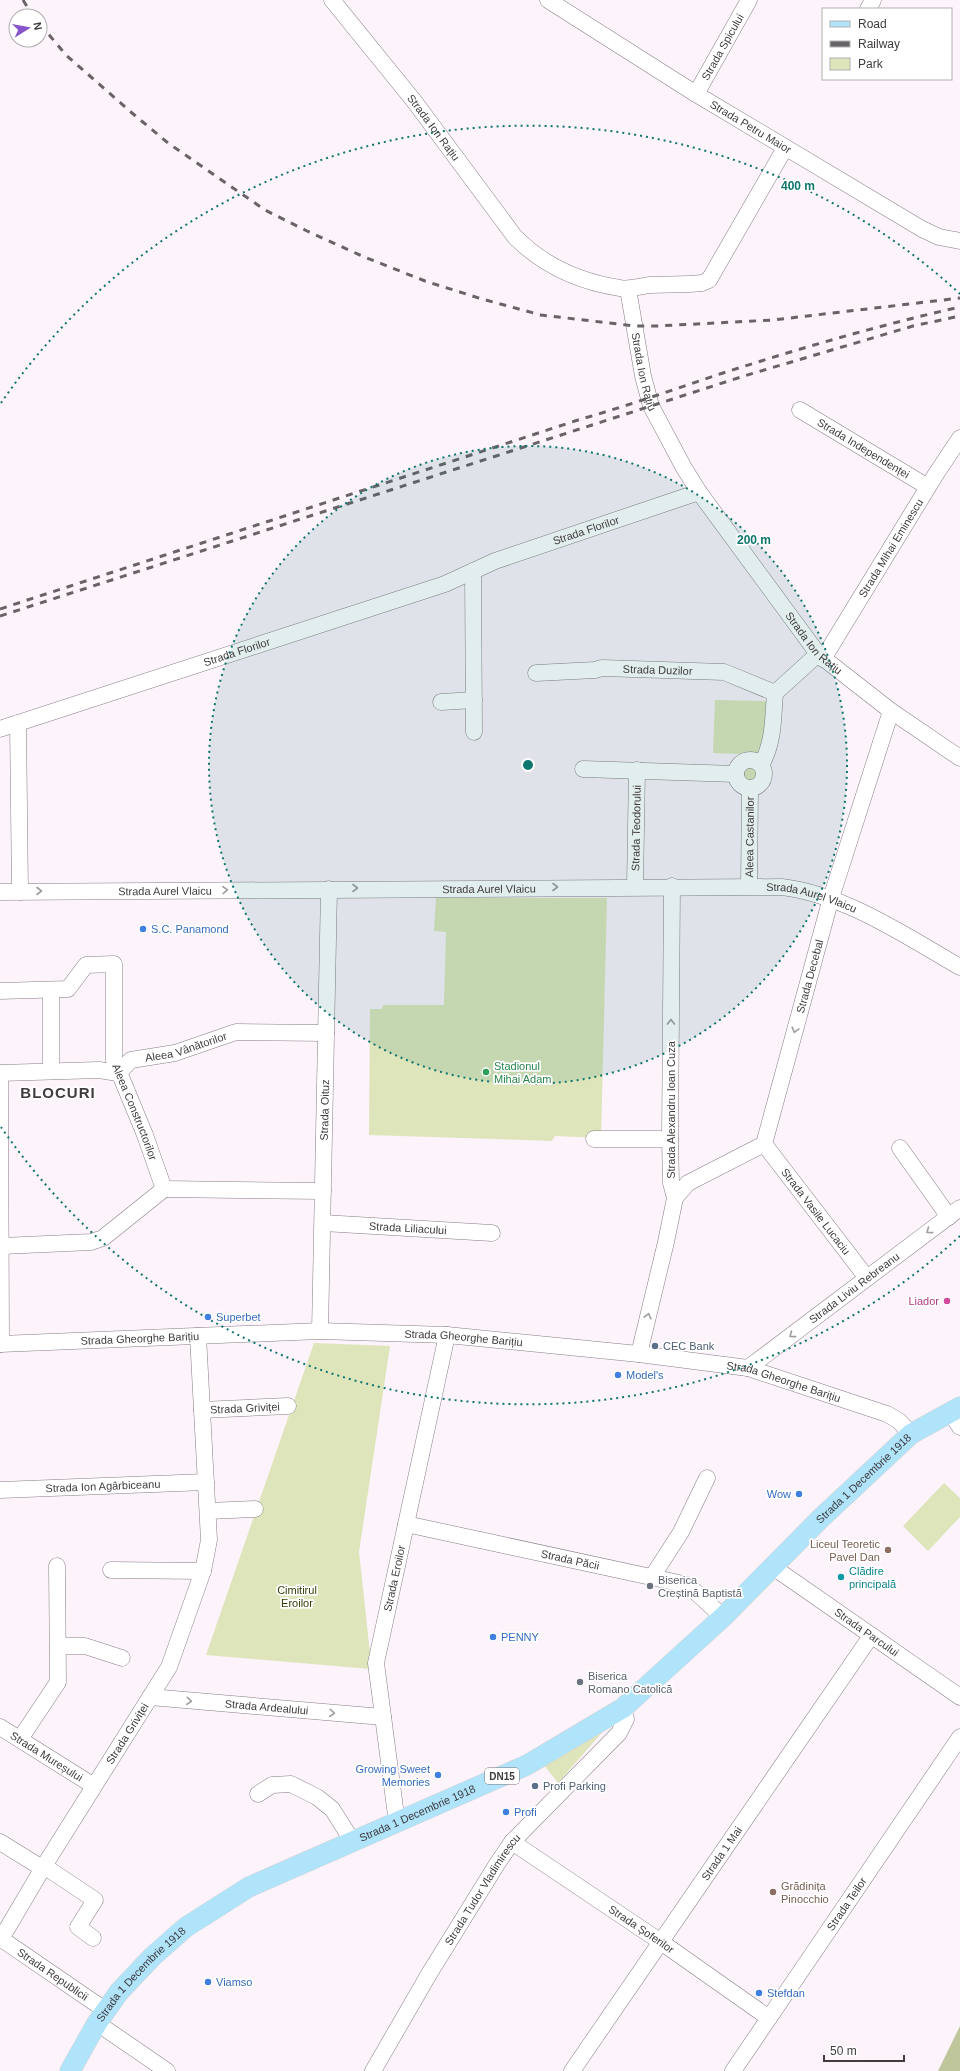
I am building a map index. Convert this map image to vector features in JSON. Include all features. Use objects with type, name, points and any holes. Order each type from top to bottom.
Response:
[{"type":"main road","name":"Strada 1 Decembrie 1918","points":[[70,2071],[101,2017],[119,1992],[152,1957],[186,1927],[249,1887],[527,1765],[623,1708],[723,1617],[820,1519],[911,1434],[957,1415]]},
{"type":"street","name":"Strada Ion Rațiu","points":[[332,0],[414,101],[515,237],[530,252],[552,266],[579,278],[628,289],[642,376],[651,406],[684,468],[699,492],[821,656],[891,711],[960,758]]},
{"type":"street","name":"Strada Petru Maior","points":[[548,0],[696,94],[922,229],[939,237],[960,241]]},
{"type":"street","name":"Strada Spicului","points":[[696,94],[749,0]]},
{"type":"street","points":[[628,289],[650,286],[702,283],[709,280],[785,148]]},
{"type":"street","name":"Strada Independenței","points":[[800,410],[928,487]]},
{"type":"street","name":"Strada Mihai Eminescu","points":[[821,656],[960,438]]},
{"type":"street","name":"Strada Florilor","points":[[0,728],[445,584],[495,561],[699,492]]},
{"type":"street","points":[[473,571],[474,732]]},
{"type":"street","points":[[775,693],[821,656]]},
{"type":"street","name":"Strada Duzilor","points":[[536,673],[595,670],[602,668],[724,672],[775,693]]},
{"type":"street","name":"Aleea Castanilor","points":[[736,774],[742,785],[750,788],[758,785],[762,780],[764,772],[760,765],[768,753],[772,736],[775,693]]},
{"type":"street","points":[[441,702],[474,700]]},
{"type":"street","name":"Strada Decebal","points":[[764,1144],[831,898],[891,711]]},
{"type":"street","points":[[18,723],[20,892]]},
{"type":"street","points":[[736,774],[739,766],[745,761],[754,760],[760,765]]},
{"type":"street","name":"Strada Teodorului","points":[[583,769],[736,774]]},
{"type":"street","name":"Strada Teodorului","points":[[635,886],[637,770]]},
{"type":"street","name":"Aleea Castanilor","points":[[749,886],[750,788]]},
{"type":"street","name":"Strada Alexandru Ioan Cuza","points":[[639,1354],[675,1198],[671,1183],[670,1139],[672,886]]},
{"type":"street","name":"Strada Aurel Vlaicu","points":[[0,892],[782,886],[803,889],[831,898],[887,925],[960,967]]},
{"type":"street","name":"Strada Oituz","points":[[320,1331],[329,889]]},
{"type":"street","name":"Aleea Constructorilor","points":[[51,990],[68,989],[86,964],[114,964],[114,1060],[118,1073],[145,1135],[164,1189]]},
{"type":"street","points":[[0,991],[51,990],[50,1072]]},
{"type":"street","name":"Aleea Vânătorilor","points":[[118,1073],[131,1060],[175,1053],[236,1032],[326,1033]]},
{"type":"street","points":[[0,1073],[99,1070],[118,1073]]},
{"type":"street","points":[[0,1081],[2,1246],[1,1344]]},
{"type":"street","points":[[594,1139],[670,1139]]},
{"type":"street","points":[[675,1198],[688,1183],[764,1144]]},
{"type":"street","name":"Strada Vasile Lucaciu","points":[[764,1144],[867,1278]]},
{"type":"street","points":[[900,1148],[954,1212]]},
{"type":"street","points":[[2,1246],[91,1242],[103,1238],[164,1189],[323,1191]]},
{"type":"street","name":"Strada Liviu Rebreanu","points":[[748,1368],[954,1212]]},
{"type":"street","name":"Strada Liliacului","points":[[323,1223],[492,1233]]},
{"type":"street","name":"Strada Gheorghe Barițiu","points":[[1,1344],[320,1331],[447,1335],[639,1354],[748,1368],[887,1414],[899,1421],[911,1434]]},
{"type":"street","name":"Strada Eroilor","points":[[397,1823],[376,1663],[447,1335]]},
{"type":"street","name":"Strada Griviței","points":[[0,1938],[169,1667],[203,1571],[209,1540],[198,1336]]},
{"type":"street","name":"Strada Griviței","points":[[202,1410],[288,1406]]},
{"type":"street","points":[[652,1577],[681,1532],[707,1478]]},
{"type":"street","name":"Strada Ion Agârbiceanu","points":[[0,1490],[206,1482]]},
{"type":"street","points":[[208,1511],[255,1508]]},
{"type":"street","name":"Strada Păcii","points":[[406,1524],[688,1585],[723,1617]]},
{"type":"street","points":[[20,1739],[58,1682],[57,1566]]},
{"type":"street","name":"Strada Parcului","points":[[773,1567],[960,1697]]},
{"type":"street","points":[[112,1570],[203,1571]]},
{"type":"street","name":"Strada 1 Mai","points":[[572,2071],[871,1636]]},
{"type":"street","points":[[58,1646],[85,1646],[122,1658]]},
{"type":"street","name":"Strada Ardealului","points":[[150,1697],[383,1717]]},
{"type":"street","name":"Strada Tudor Vladimirescu","points":[[373,2071],[428,1974],[512,1842],[619,1733],[626,1719],[623,1708]]},
{"type":"street","name":"Strada Mureșului","points":[[0,1727],[94,1786]]},
{"type":"street","name":"Strada Teilor","points":[[733,2071],[960,1737]]},
{"type":"street","points":[[258,1794],[272,1785],[292,1784],[317,1797],[332,1809],[353,1842]]},
{"type":"street","points":[[0,1842],[95,1900],[78,1927],[93,1938]]},
{"type":"street","name":"Strada Șoferilor","points":[[512,1842],[661,1942],[770,2018]]},
{"type":"street","name":"Strada Republicii","points":[[0,1938],[168,2071]]},
{"type":"green space","points":[[715,700],[766,701],[764,755],[713,753]]},
{"type":"green space","points":[[750,764],[757,767],[760,774],[757,781],[750,784],[743,781],[740,774],[743,767]]},
{"type":"green space","name":"Stadionul Mihai Adam","points":[[436,898],[607,898],[601,1138],[555,1136],[552,1141],[369,1135],[370,1009],[382,1009],[383,1005],[444,1005],[446,932],[434,931]]},
{"type":"green space","name":"Cimitirul Eroilor","points":[[314,1343],[390,1346],[359,1552],[370,1653],[370,1669],[206,1655]]},
{"type":"green space","points":[[944,1483],[960,1498],[960,1517],[928,1551],[903,1526]]},
{"type":"green space","points":[[606,1728],[558,1783],[543,1764]]},
{"type":"green space","points":[[960,2026],[960,2071],[938,2071]]},
{"type":"railway","points":[[23,0],[28,8]]},
{"type":"railway","points":[[48,34],[66,55],[168,143],[265,210],[362,256],[425,281],[482,299],[541,315],[635,326],[657,326],[773,320],[960,298]]},
{"type":"railway","points":[[0,609],[723,373],[870,329],[960,307]]},
{"type":"railway","points":[[0,616],[744,376],[913,326],[960,316]]},
{"type":"place","name":"S.C. Panamond","points":[[143,929]]},
{"type":"place","name":"Stadionul Mihai Adam","points":[[486,1072]]},
{"type":"place","name":"Liador","points":[[947,1301]]},
{"type":"place","name":"Superbet","points":[[208,1317]]},
{"type":"place","name":"CEC Bank","points":[[655,1346]]},
{"type":"place","name":"Model's","points":[[618,1375]]},
{"type":"place","name":"Wow","points":[[799,1494]]},
{"type":"place","name":"Liceul Teoretic Pavel Dan","points":[[888,1550]]},
{"type":"place","name":"Clădire principală","points":[[841,1577]]},
{"type":"place","name":"Biserica Creștină Baptistă","points":[[650,1586]]},
{"type":"place","name":"PENNY","points":[[493,1637]]},
{"type":"place","name":"Biserica Romano Catolică","points":[[580,1682]]},
{"type":"place","name":"Growing Sweet Memories","points":[[438,1775]]},
{"type":"place","name":"Profi Parking","points":[[535,1786]]},
{"type":"place","name":"Profi","points":[[506,1812]]},
{"type":"place","name":"Grădinița Pinocchio","points":[[773,1892]]},
{"type":"place","name":"Viamso","points":[[208,1982]]},
{"type":"place","name":"Stefdan","points":[[759,1993]]},
{"type":"district","name":"BLOCURI","points":[[58,1092]]}]
